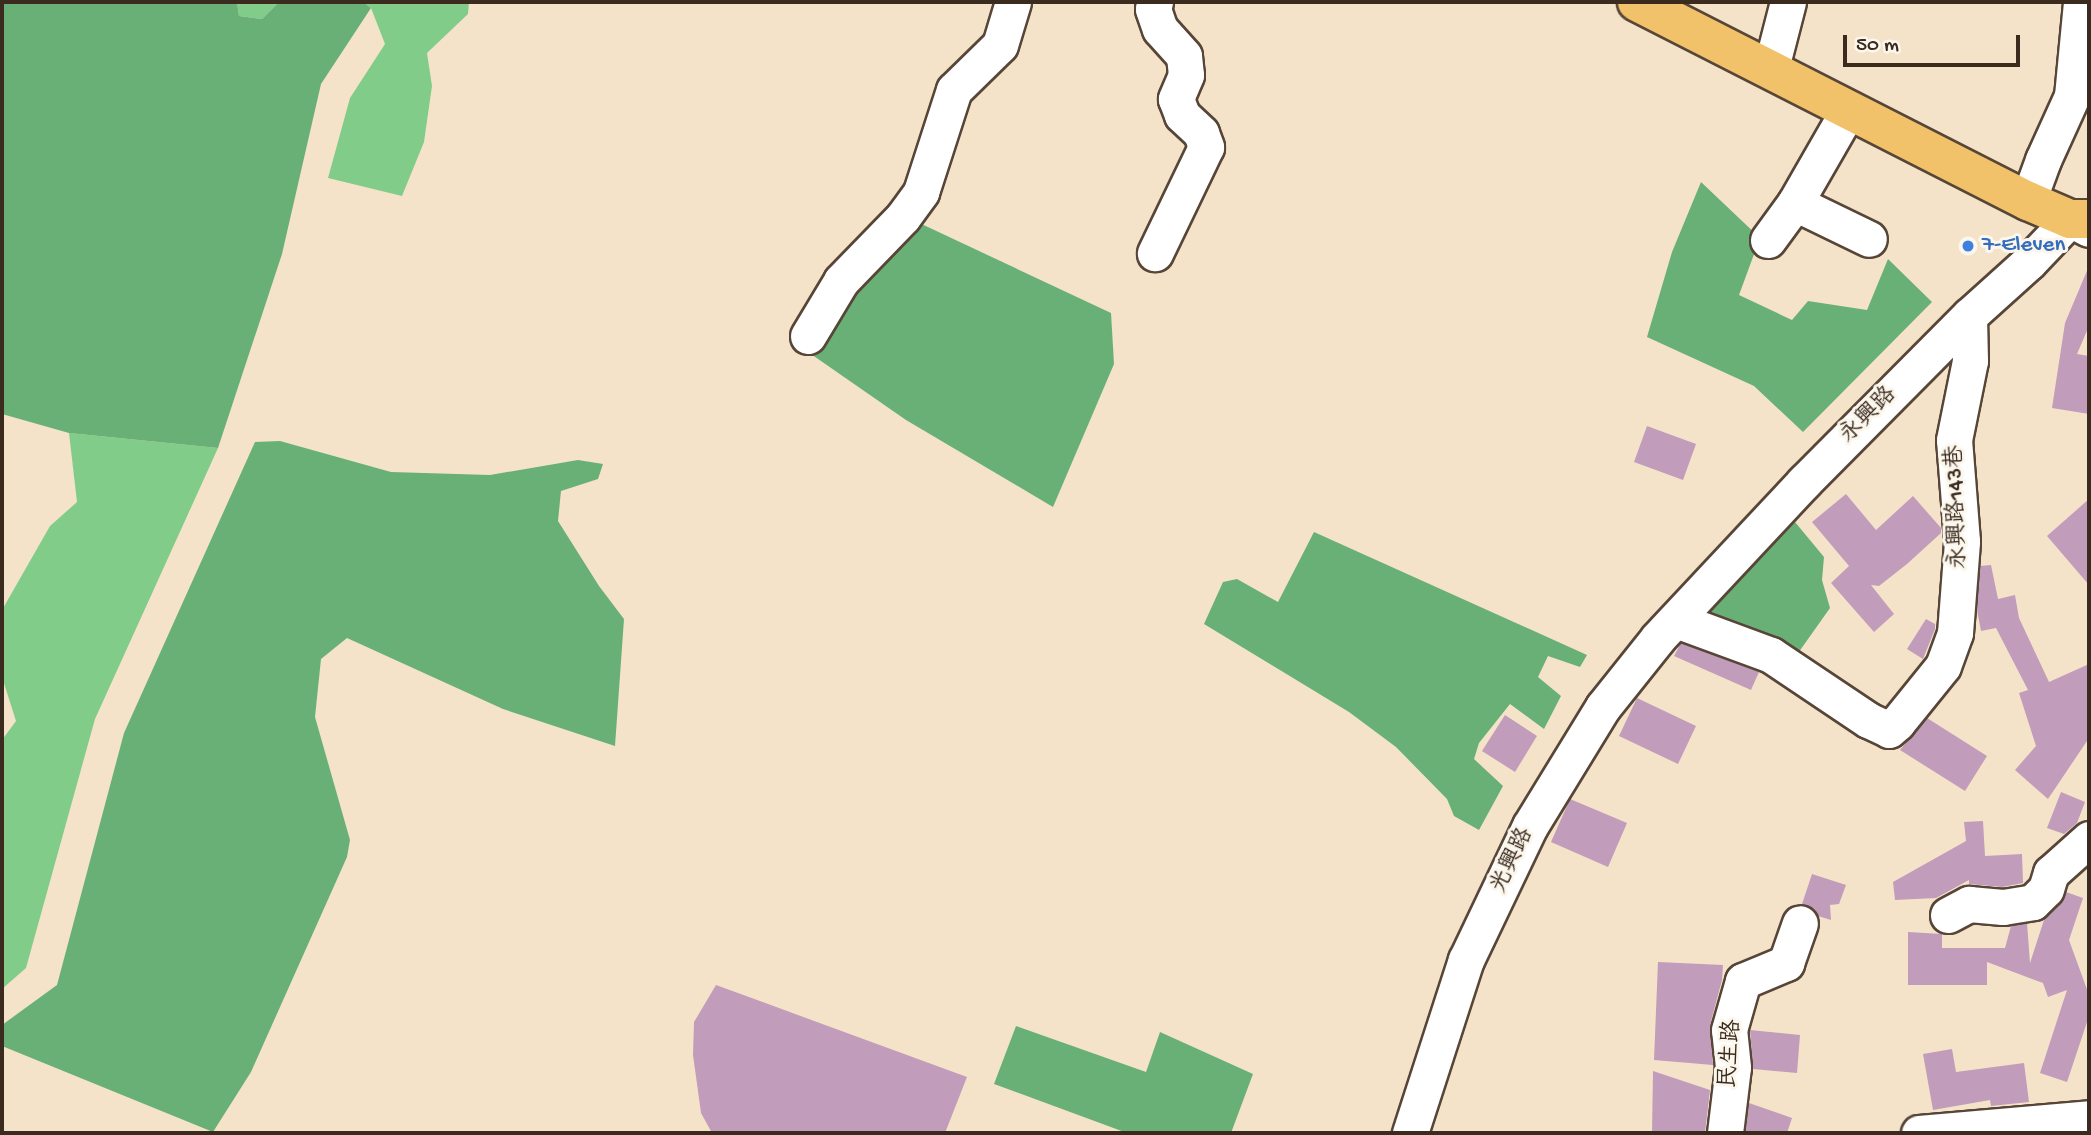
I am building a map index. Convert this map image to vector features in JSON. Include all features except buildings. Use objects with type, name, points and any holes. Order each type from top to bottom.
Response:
[{"type":"main road","name":"永興路","points":[[1637,2],[2028,201],[2083,222]]},
{"type":"street","points":[[808,336],[841,281],[903,217],[921,192],[954,90],[971,70],[1000,45],[1013,2]]},
{"type":"street","points":[[1155,2],[1153,9],[1160,29],[1184,56],[1186,75],[1176,99],[1181,115],[1201,133],[1206,147],[1155,253]]},
{"type":"street","points":[[1770,68],[1788,2]]},
{"type":"street","points":[[2028,201],[2072,96],[2081,2]]},
{"type":"street","points":[[1768,240],[1795,203],[1849,109]]},
{"type":"street","points":[[1795,203],[1869,239]]},
{"type":"street","name":"永興路","points":[[1676,620],[1804,482],[1969,316],[2029,262],[2083,222]]},
{"type":"street","name":"永興路143巷","points":[[1676,620],[1771,656],[1868,720],[1889,730],[1897,723],[1943,666],[1955,633],[1962,541],[1954,440],[1970,360],[1969,316]]},
{"type":"street","name":"光興路","points":[[1410,1133],[1466,960],[1530,826],[1603,707],[1676,620]]},
{"type":"street","points":[[1948,915],[1969,904],[2003,907],[2033,902],[2046,889],[2051,873],[2089,839]]},
{"type":"street","name":"民生路","points":[[1725,1133],[1732,1067],[1729,1030],[1743,981],[1786,963],[1800,923]]},
{"type":"street","points":[[1919,1133],[2049,1127],[2089,1118]]},
{"type":"green space","points":[[2,2],[237,2],[239,16],[262,19],[279,2],[363,2],[371,8],[321,84],[282,254],[218,448],[69,433],[2,414]]},
{"type":"green space","points":[[237,2],[279,2],[262,19],[239,16]]},
{"type":"green space","points":[[363,2],[469,2],[468,14],[427,53],[432,86],[424,142],[402,196],[328,178],[350,98],[385,44],[371,8]]},
{"type":"green space","points":[[1701,182],[1760,238],[1739,295],[1792,320],[1808,301],[1867,310],[1888,259],[1932,302],[1803,432],[1754,386],[1647,337],[1672,252]]},
{"type":"green space","points":[[913,220],[1111,313],[1114,364],[1053,507],[906,420],[808,352],[857,280]]},
{"type":"green space","points":[[69,433],[218,448],[95,719],[26,968],[2,989],[2,740],[16,721],[2,677],[2,610],[50,526],[77,502]]},
{"type":"green space","points":[[280,441],[391,472],[490,475],[578,460],[603,464],[598,479],[561,491],[558,521],[599,586],[624,619],[615,746],[503,709],[347,638],[321,659],[315,717],[350,840],[347,857],[251,1072],[213,1132],[2,1046],[2,1025],[57,985],[124,733],[255,442]]},
{"type":"green space","points":[[1795,522],[1824,557],[1822,580],[1830,608],[1796,656],[1698,615]]},
{"type":"green space","points":[[1314,532],[1587,655],[1580,667],[1548,656],[1538,677],[1561,696],[1544,729],[1510,704],[1479,743],[1474,759],[1503,786],[1479,830],[1454,816],[1447,799],[1396,747],[1349,712],[1204,624],[1223,582],[1237,579],[1278,602]]},
{"type":"green space","points":[[1016,1026],[1146,1072],[1160,1032],[1253,1074],[1231,1133],[1127,1133],[994,1084]]},
{"type":"place","name":"7-Eleven","points":[[1968,246]]}]
